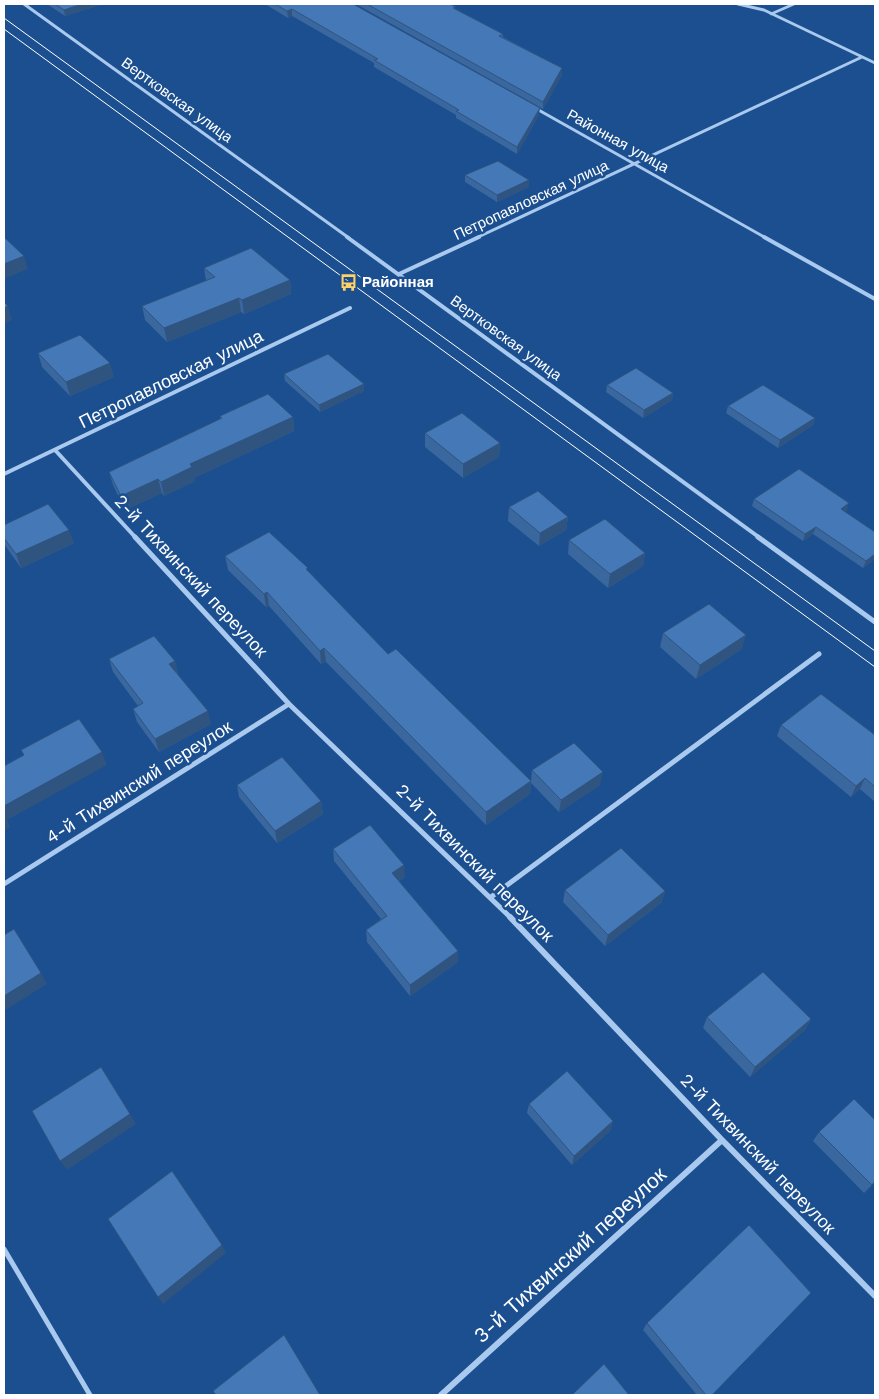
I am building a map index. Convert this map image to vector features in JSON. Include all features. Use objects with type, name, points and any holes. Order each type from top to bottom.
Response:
[{"type":"street","name":"Вертковская улица","points":[[24,4],[399,274],[875,622]]},
{"type":"street","points":[[738,4],[771,14],[875,63]]},
{"type":"street","name":"Петропавловская улица","points":[[399,274],[862,57]]},
{"type":"street","name":"Районная улица","points":[[531,106],[875,299]]},
{"type":"street","name":"Петропавловская улица","points":[[4,474],[350,308]]},
{"type":"street","name":"2-й Тихвинский переулок","points":[[55,450],[289,704],[491,897],[722,1140],[875,1296]]},
{"type":"street","points":[[491,897],[819,654]]},
{"type":"street","name":"4-й Тихвинский переулок","points":[[4,884],[289,704]]},
{"type":"street","name":"3-й Тихвинский переулок","points":[[441,1395],[722,1140]]},
{"type":"lane","points":[[771,14],[794,4]]},
{"type":"lane","points":[[4,1249],[90,1395]]},
{"type":"building","points":[[55,4],[82,4],[64,10]]},
{"type":"building","points":[[275,4],[353,4],[540,108],[517,147],[374,60],[378,59],[292,9],[287,11]]},
{"type":"building","points":[[367,4],[450,4],[456,7],[453,8],[503,34],[499,36],[562,68],[543,102]]},
{"type":"building","points":[[498,161],[529,180],[497,195],[465,175]]},
{"type":"building","points":[[4,237],[24,256],[4,264]]},
{"type":"building","points":[[251,248],[290,280],[242,300],[239,298],[164,328],[142,306],[215,277],[204,268]]},
{"type":"building","points":[[80,335],[110,363],[66,382],[38,353]]},
{"type":"building","points":[[328,354],[364,384],[319,405],[284,374]]},
{"type":"building","points":[[636,368],[673,393],[644,410],[607,385]]},
{"type":"building","points":[[763,385],[815,418],[780,440],[728,406]]},
{"type":"building","points":[[268,394],[293,417],[190,464],[192,467],[161,482],[158,479],[121,496],[109,472]]},
{"type":"building","points":[[462,413],[500,443],[463,464],[425,433]]},
{"type":"building","points":[[799,469],[849,503],[841,509],[875,532],[875,554],[866,561],[816,527],[805,534],[754,499]]},
{"type":"building","points":[[538,491],[568,517],[540,533],[509,507]]},
{"type":"building","points":[[48,504],[69,530],[16,554],[4,538],[4,525]]},
{"type":"building","points":[[605,519],[645,553],[610,574],[569,540]]},
{"type":"building","points":[[269,532],[308,568],[306,569],[388,654],[396,649],[531,781],[486,812],[324,648],[320,651],[267,592],[264,594],[225,556]]},
{"type":"building","points":[[709,604],[746,635],[700,665],[663,633]]},
{"type":"building","points":[[154,636],[175,661],[169,664],[208,711],[155,739],[133,709],[143,703],[109,659]]},
{"type":"building","points":[[821,694],[875,735],[875,787],[865,778],[856,786],[781,725]]},
{"type":"building","points":[[79,719],[102,752],[4,806],[4,766],[24,755],[21,750]]},
{"type":"building","points":[[574,743],[603,772],[561,800],[532,770]]},
{"type":"building","points":[[282,757],[321,801],[275,831],[237,785]]},
{"type":"building","points":[[370,825],[404,865],[392,873],[458,951],[410,985],[366,930],[387,916],[333,849]]},
{"type":"building","points":[[621,848],[665,891],[608,935],[565,890]]},
{"type":"building","points":[[14,929],[41,973],[4,996],[4,935]]},
{"type":"building","points":[[763,972],[811,1019],[755,1067],[707,1017]]},
{"type":"building","points":[[101,1067],[130,1114],[60,1161],[32,1111]]},
{"type":"building","points":[[567,1071],[613,1121],[574,1156],[529,1104]]},
{"type":"building","points":[[854,1099],[875,1120],[875,1181],[872,1185],[819,1132]]},
{"type":"building","points":[[172,1171],[222,1245],[158,1297],[108,1219]]},
{"type":"building","points":[[749,1225],[811,1293],[712,1395],[706,1395],[647,1323]]},
{"type":"building","points":[[284,1335],[320,1395],[216,1395],[213,1391]]},
{"type":"building","points":[[604,1364],[629,1395],[572,1395]]},
{"type":"tram line","points":[[4,18],[875,651]]},
{"type":"tram line","points":[[4,29],[875,667]]},
{"type":"place","name":"Районная","points":[[348,282]]}]
